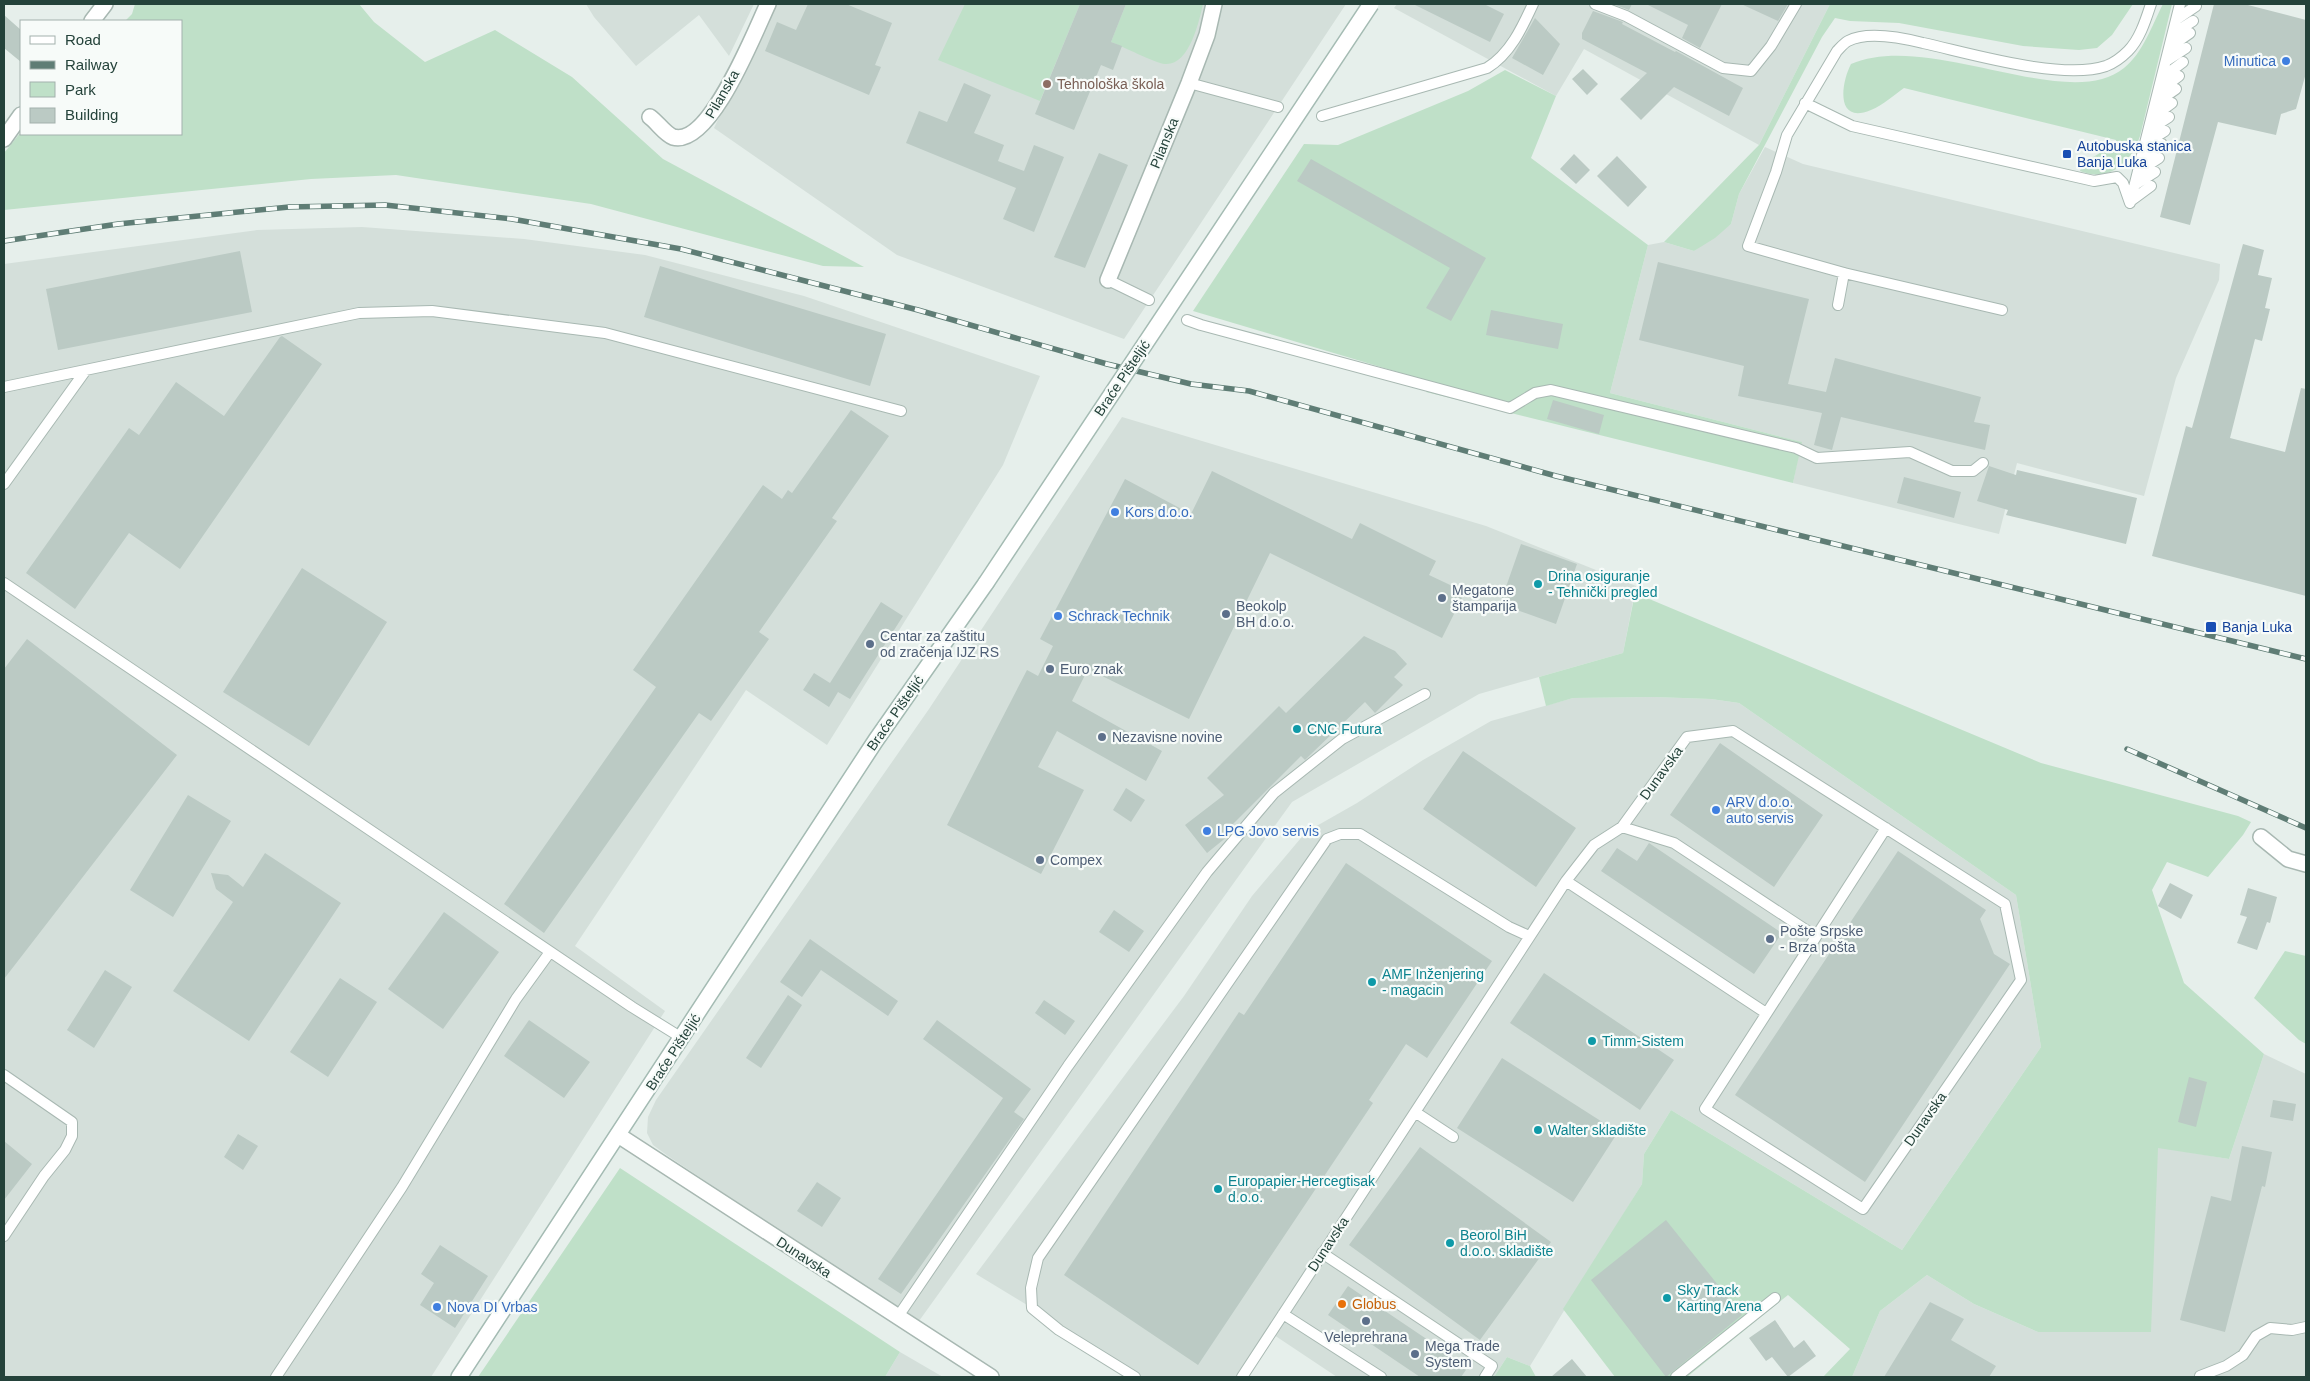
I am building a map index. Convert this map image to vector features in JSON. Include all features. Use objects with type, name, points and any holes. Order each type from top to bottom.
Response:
[{"type":"street","name":"Pilanska","points":[[650,117],[672,136],[682,138],[691,135],[703,125],[713,114],[734,75],[768,4]]},
{"type":"street","name":"Pilanska","points":[[1108,280],[1189,83],[1206,35],[1214,4]]},
{"type":"street","name":"Braće Pišteljić","points":[[459,1377],[876,740],[986,583],[1371,4]]},
{"type":"street","points":[[4,138],[20,116]]},
{"type":"street","points":[[2260,837],[2288,859],[2306,864]]},
{"type":"street","name":"Dunavska","points":[[618,1135],[897,1318],[991,1377]]},
{"type":"lane","points":[[1322,116],[1487,68],[1500,60],[1521,29],[1533,4]]},
{"type":"lane","points":[[1595,4],[1626,16],[1723,68],[1751,71],[1771,46],[1796,4]]},
{"type":"lane","points":[[2002,310],[1844,273],[1748,246],[1776,172],[1787,135],[1837,51],[1848,41],[1859,38],[1900,38],[2031,66],[2085,69],[2106,66],[2129,50],[2137,38],[2151,4]]},
{"type":"lane","points":[[2132,200],[2181,4]]},
{"type":"lane","points":[[2176,19],[2196,6]]},
{"type":"lane","points":[[2174,33],[2193,21]]},
{"type":"lane","points":[[2170,47],[2190,33]]},
{"type":"lane","points":[[2166,61],[2186,48]]},
{"type":"lane","points":[[2163,77],[2182,62]]},
{"type":"lane","points":[[2159,91],[2179,76]]},
{"type":"lane","points":[[1189,83],[1278,106]]},
{"type":"lane","points":[[2156,103],[2176,88]]},
{"type":"lane","points":[[1805,103],[1852,126],[2094,181],[2117,178],[2124,186],[2129,202],[2151,186]]},
{"type":"lane","points":[[2153,117],[2172,103]]},
{"type":"lane","points":[[2149,130],[2169,117]]},
{"type":"lane","points":[[2146,144],[2165,131]]},
{"type":"lane","points":[[2142,158],[2162,144]]},
{"type":"lane","points":[[2139,171],[2158,158]]},
{"type":"lane","points":[[2136,184],[2155,172]]},
{"type":"lane","points":[[1838,305],[1844,273]]},
{"type":"lane","points":[[1108,280],[1149,300]]},
{"type":"lane","points":[[4,387],[358,313],[432,311],[605,333],[901,411]]},
{"type":"lane","points":[[1187,320],[1210,328],[1510,408],[1535,393],[1550,390],[1796,448],[1817,458],[1910,452],[1952,472],[1973,471],[1983,463]]},
{"type":"lane","points":[[4,484],[86,370]]},
{"type":"lane","points":[[4,583],[550,952],[682,1038]]},
{"type":"lane","points":[[897,1318],[1068,1066],[1207,872],[1274,794],[1342,739],[1424,694]]},
{"type":"lane","name":"Dunavska","points":[[1242,1377],[1566,881],[1594,845],[1622,827],[1687,737],[1733,731],[1886,828],[2005,904],[2021,980],[1863,1209],[1705,1109],[1886,828]]},
{"type":"lane","points":[[1622,827],[1674,843],[1815,936]]},
{"type":"lane","points":[[1135,1377],[1059,1330],[1032,1308],[1031,1288],[1038,1258],[1327,839],[1340,834],[1360,834],[1509,927],[1529,936]]},
{"type":"lane","points":[[1566,881],[1766,1013]]},
{"type":"lane","points":[[276,1377],[402,1187],[516,999],[550,952]]},
{"type":"lane","points":[[4,1074],[72,1122],[72,1136],[65,1150],[44,1176],[4,1236]]},
{"type":"lane","points":[[1415,1112],[1453,1137]]},
{"type":"lane","points":[[1322,1253],[1492,1366],[1485,1377]]},
{"type":"lane","points":[[1676,1377],[1775,1298]]},
{"type":"lane","points":[[1283,1314],[1381,1377]]},
{"type":"lane","points":[[2200,1376],[2226,1366],[2243,1355],[2256,1336],[2270,1328],[2292,1330],[2306,1327]]},
{"type":"shaded area","points":[[586,4],[754,4],[729,56],[699,15],[636,66],[594,17]]},
{"type":"shaded area","points":[[773,4],[1346,4],[1124,339],[897,255],[714,128]]},
{"type":"shaded area","points":[[1397,4],[1830,4],[1759,145],[1584,49],[1556,96],[1394,8]]},
{"type":"shaded area","points":[[1765,147],[1803,164],[2220,264],[2219,280],[2176,378],[2144,496],[2017,463],[1999,534],[1793,483],[1801,442],[1610,393],[1648,245],[1664,242],[1694,251],[1731,224],[1739,194]]},
{"type":"shaded area","points":[[362,227],[524,239],[645,255],[804,296],[1040,376],[1003,465],[827,745],[746,690],[575,946],[665,1011],[431,1377],[4,1377],[4,264],[257,230]]},
{"type":"shaded area","points":[[1122,417],[1486,526],[1636,586],[1623,653],[1479,694],[1292,802],[919,1321],[901,1312],[653,1145],[647,1133],[648,1117],[656,1100],[929,709]]},
{"type":"shaded area","points":[[1654,697],[1711,699],[1739,703],[2016,895],[2041,1047],[1902,1250],[1671,1110],[1644,1154],[1642,1184],[1530,1366],[1507,1357],[1494,1377],[1337,1377],[1271,1333],[1242,1377],[1137,1377],[1032,1308],[976,1274],[1184,996],[1252,896],[1306,832],[1357,803],[1423,760],[1491,721],[1573,698]]},
{"type":"shaded area","points":[[2264,1054],[2306,1074],[2306,1377],[1852,1377],[1880,1311],[1927,1275],[1974,1304],[2038,1332],[2158,1147],[2229,1159]]},
{"type":"shaded area","points":[[900,1352],[943,1377],[885,1377]]},
{"type":"green space","points":[[135,4],[359,4],[374,22],[425,62],[495,30],[572,77],[663,159],[864,267],[823,266],[591,204],[396,175],[311,179],[4,210],[4,153],[20,133],[20,135],[182,135],[182,20],[126,20],[132,14]]},
{"type":"green space","points":[[965,4],[1080,4],[1040,101],[938,60]]},
{"type":"green space","points":[[1126,4],[1203,4],[1196,31],[1187,51],[1173,63],[1165,64],[1111,42]]},
{"type":"green space","points":[[1830,4],[2133,4],[2112,35],[2097,48],[2079,50],[2023,46],[1899,23],[1850,21],[1835,18],[1822,37],[1739,194],[1731,224],[1715,238],[1694,251],[1664,242],[1759,145]]},
{"type":"green space","points":[[2163,4],[2172,4],[2140,136],[2131,155],[2125,162],[2109,172],[2091,174],[2080,171],[2082,164],[2116,143],[2116,140],[1904,88],[1871,110],[1859,113],[1851,112],[1846,107],[1843,91],[1851,64],[1883,56],[1919,57],[1957,62],[2034,78],[2069,82],[2099,80],[2124,68],[2137,55]]},
{"type":"green space","points":[[1505,70],[1556,96],[1531,158],[1648,245],[1610,393],[1802,442],[1793,483],[1426,392],[1431,382],[1193,311],[1304,144],[1338,145],[1468,91]]},
{"type":"green space","points":[[1635,593],[2041,763],[2238,816],[2251,822],[2243,835],[2208,877],[2167,862],[2152,890],[2184,983],[2264,1054],[2229,1159],[2158,1148],[2151,1332],[2038,1332],[1974,1304],[1927,1275],[1880,1311],[1852,1377],[1823,1377],[1850,1349],[1788,1295],[1687,1377],[1615,1377],[1563,1309],[1642,1184],[1644,1154],[1671,1110],[1902,1250],[2041,1047],[2016,895],[1739,703],[1711,699],[1654,697],[1573,698],[1546,706],[1539,677],[1623,653]]},
{"type":"green space","points":[[2285,951],[2306,956],[2306,1044],[2299,1040],[2254,998]]},
{"type":"green space","points":[[620,1168],[900,1352],[885,1377],[478,1377]]},
{"type":"green space","points":[[1507,1357],[1530,1366],[1536,1377],[1494,1377]]},
{"type":"building","points":[[808,4],[846,4],[892,23],[875,65],[881,67],[869,95],[765,51],[777,22],[796,30]]},
{"type":"building","points":[[1080,4],[1126,4],[1111,42],[1122,46],[1113,70],[1101,65],[1074,130],[1035,114]]},
{"type":"building","points":[[1413,4],[1484,4],[1504,14],[1490,42]]},
{"type":"building","points":[[1613,4],[1632,4],[1629,10]]},
{"type":"building","points":[[1646,4],[1722,4],[1700,48],[1682,38],[1688,25]]},
{"type":"building","points":[[1741,4],[1788,4],[1778,21]]},
{"type":"building","points":[[2214,4],[2244,4],[2306,20],[2306,73],[2296,109],[2281,114],[2276,135],[2218,122],[2190,225],[2160,217]]},
{"type":"building","points":[[1593,11],[1623,22],[1622,24],[1743,88],[1729,116],[1674,87],[1641,120],[1620,99],[1647,73],[1582,39],[1582,33]]},
{"type":"building","points":[[4,15],[20,29],[20,61],[4,48]]},
{"type":"building","points":[[1535,18],[1560,44],[1543,75],[1512,58]]},
{"type":"building","points":[[1583,69],[1598,84],[1587,95],[1572,79]]},
{"type":"building","points":[[964,83],[991,95],[974,133],[1004,145],[998,161],[1024,171],[1034,145],[1064,157],[1034,232],[1003,219],[1016,188],[906,143],[919,111],[947,122]]},
{"type":"building","points":[[1099,153],[1128,165],[1085,268],[1054,257]]},
{"type":"building","points":[[1574,154],[1590,170],[1576,184],[1560,169]]},
{"type":"building","points":[[1617,156],[1647,187],[1628,207],[1597,176]]},
{"type":"building","points":[[1311,159],[1486,258],[1451,321],[1426,308],[1450,268],[1297,181]]},
{"type":"building","points":[[2243,244],[2264,250],[2258,275],[2272,278],[2265,308],[2270,309],[2262,341],[2255,339],[2230,438],[2285,452],[2301,388],[2306,389],[2306,596],[2152,556],[2186,426],[2192,428]]},
{"type":"building","points":[[240,251],[252,312],[58,350],[46,289]]},
{"type":"building","points":[[1658,262],[1809,299],[1788,384],[1826,392],[1835,358],[1981,397],[1974,422],[1990,425],[1985,450],[1841,417],[1832,450],[1814,445],[1822,413],[1738,396],[1744,366],[1639,340]]},
{"type":"building","points":[[660,266],[886,334],[870,386],[644,317]]},
{"type":"building","points":[[1491,310],[1563,324],[1558,349],[1486,335]]},
{"type":"building","points":[[282,336],[322,364],[180,569],[129,533],[75,609],[26,573],[129,428],[139,435],[176,382],[224,416]]},
{"type":"building","points":[[1553,400],[1604,415],[1599,434],[1547,419]]},
{"type":"building","points":[[851,410],[889,436],[832,518],[837,521],[759,632],[769,639],[711,721],[699,713],[544,933],[504,904],[656,687],[633,670],[763,485],[782,499],[788,490],[792,493]]},
{"type":"building","points":[[1989,466],[2016,475],[2017,470],[2137,498],[2126,544],[2006,515],[2008,510],[1977,501]]},
{"type":"building","points":[[1212,471],[1352,539],[1360,523],[1436,561],[1429,575],[1465,592],[1442,638],[1270,553],[1189,719],[1088,669],[1072,701],[1162,751],[1146,781],[1057,731],[1038,767],[1084,790],[1041,874],[947,825],[1027,670],[1038,676],[1053,646],[1040,639],[1125,479],[1191,514]]},
{"type":"building","points":[[1904,477],[1961,492],[1954,518],[1897,503]]},
{"type":"building","name":"Drina osiguranje - Tehnički pregled","points":[[1521,544],[1577,564],[1556,624],[1500,604]]},
{"type":"building","points":[[302,568],[387,622],[309,746],[223,692]]},
{"type":"building","name":"Centar za zaštitu od zračenja IJZ RS","points":[[881,602],[903,616],[850,699],[838,692],[829,707],[803,690],[814,673],[830,683]]},
{"type":"building","name":"CNC Futura","points":[[1364,636],[1395,651],[1407,664],[1394,677],[1403,685],[1375,713],[1365,702],[1305,760],[1301,756],[1225,832],[1228,836],[1207,853],[1185,825],[1224,795],[1207,778],[1279,706],[1286,713]]},
{"type":"building","points":[[27,639],[177,755],[4,979],[4,669]]},
{"type":"building","points":[[1720,743],[1823,815],[1774,887],[1670,815]]},
{"type":"building","points":[[1463,751],[1576,828],[1536,887],[1423,809]]},
{"type":"building","points":[[1126,788],[1145,800],[1131,822],[1113,810]]},
{"type":"building","points":[[188,795],[231,821],[173,917],[130,890]]},
{"type":"building","points":[[1649,843],[1782,933],[1754,974],[1601,871],[1617,848],[1637,861]]},
{"type":"building","points":[[1898,851],[1986,910],[1980,919],[1994,954],[2010,964],[1865,1182],[1735,1095]]},
{"type":"building","points":[[265,853],[341,903],[249,1041],[173,991],[233,902],[216,889],[211,873],[228,875],[243,887]]},
{"type":"building","name":"Europapier-Hercegtisak d.o.o.","points":[[1346,863],[1492,961],[1427,1058],[1406,1044],[1369,1100],[1373,1103],[1198,1365],[1064,1275],[1239,1012],[1244,1015]]},
{"type":"building","points":[[2170,883],[2193,895],[2181,919],[2158,906]]},
{"type":"building","points":[[2248,888],[2277,897],[2270,923],[2267,922],[2257,950],[2237,943],[2247,917],[2240,915]]},
{"type":"building","points":[[1114,910],[1144,931],[1129,952],[1099,932]]},
{"type":"building","points":[[444,912],[499,952],[443,1029],[388,989]]},
{"type":"building","points":[[810,939],[898,1001],[888,1016],[821,970],[802,997],[780,982]]},
{"type":"building","points":[[105,970],[132,987],[94,1048],[67,1030]]},
{"type":"building","name":"Timm-Sistem","points":[[1544,973],[1674,1060],[1640,1110],[1510,1023]]},
{"type":"building","points":[[340,978],[377,1002],[328,1077],[290,1052]]},
{"type":"building","points":[[788,995],[802,1005],[761,1068],[746,1058]]},
{"type":"building","points":[[1044,1000],[1075,1021],[1065,1035],[1035,1013]]},
{"type":"building","points":[[529,1020],[590,1062],[564,1098],[504,1056]]},
{"type":"building","points":[[937,1020],[1031,1089],[1014,1112],[1024,1119],[901,1294],[878,1279],[1003,1098],[923,1039]]},
{"type":"building","name":"Walter skladište","points":[[1502,1058],[1618,1132],[1573,1202],[1457,1128]]},
{"type":"building","points":[[2189,1077],[2207,1082],[2196,1127],[2178,1122]]},
{"type":"building","points":[[2273,1100],[2296,1104],[2293,1121],[2270,1117]]},
{"type":"building","points":[[238,1134],[258,1146],[243,1170],[224,1157]]},
{"type":"building","points":[[4,1141],[32,1164],[4,1200]]},
{"type":"building","points":[[2242,1146],[2272,1152],[2265,1187],[2262,1186],[2225,1332],[2180,1320],[2211,1196],[2231,1201]]},
{"type":"building","name":"Beorol BiH d.o.o. skladište","points":[[1420,1147],[1551,1242],[1480,1340],[1349,1245]]},
{"type":"building","points":[[817,1182],[841,1198],[822,1227],[797,1211]]},
{"type":"building","name":"Sky Track Karting Arena","points":[[1666,1220],[1742,1315],[1666,1377],[1591,1280]]},
{"type":"building","points":[[440,1245],[488,1276],[455,1328],[420,1305],[434,1283],[421,1274]]},
{"type":"building","points":[[1348,1286],[1468,1367],[1461,1377],[1420,1377],[1328,1315]]},
{"type":"building","points":[[1930,1302],[1964,1319],[1951,1340],[1996,1366],[1989,1377],[1884,1377]]},
{"type":"building","points":[[1775,1320],[1794,1348],[1804,1340],[1816,1356],[1788,1377],[1772,1357],[1766,1361],[1749,1338]]},
{"type":"building","points":[[1572,1359],[1587,1377],[1551,1377]]},
{"type":"railway","points":[[4,241],[118,224],[289,207],[385,205],[512,219],[681,249],[918,310],[1107,364],[1191,384],[1249,391],[1556,476],[2306,659]]},
{"type":"railway","points":[[2127,749],[2306,828]]},
{"type":"place","name":"Minutica","points":[[2286,61]]},
{"type":"place","name":"Tehnološka škola","points":[[1047,84]]},
{"type":"place","name":"Autobuska stanica Banja Luka","points":[[2067,154]]},
{"type":"place","name":"Kors d.o.o.","points":[[1115,512]]},
{"type":"place","name":"Drina osiguranje - Tehnički pregled","points":[[1538,584]]},
{"type":"place","name":"Megatone štamparija","points":[[1442,598]]},
{"type":"place","name":"Beokolp BH d.o.o.","points":[[1226,614]]},
{"type":"place","name":"Schrack Technik","points":[[1058,616]]},
{"type":"place","name":"Banja Luka","points":[[2211,627]]},
{"type":"place","name":"Centar za zaštitu od zračenja IJZ RS","points":[[870,644]]},
{"type":"place","name":"Euro znak","points":[[1050,669]]},
{"type":"place","name":"CNC Futura","points":[[1297,729]]},
{"type":"place","name":"Nezavisne novine","points":[[1102,737]]},
{"type":"place","name":"ARV d.o.o. auto servis","points":[[1716,810]]},
{"type":"place","name":"LPG Jovo servis","points":[[1207,831]]},
{"type":"place","name":"Compex","points":[[1040,860]]},
{"type":"place","name":"Pošte Srpske - Brza pošta","points":[[1770,939]]},
{"type":"place","name":"AMF Inženjering - magacin","points":[[1372,982]]},
{"type":"place","name":"Timm-Sistem","points":[[1592,1041]]},
{"type":"place","name":"Walter skladište","points":[[1538,1130]]},
{"type":"place","name":"Europapier-Hercegtisak d.o.o.","points":[[1218,1189]]},
{"type":"place","name":"Beorol BiH d.o.o. skladište","points":[[1450,1243]]},
{"type":"place","name":"Sky Track Karting Arena","points":[[1667,1298]]},
{"type":"place","name":"Globus","points":[[1342,1304]]},
{"type":"place","name":"Nova DI Vrbas","points":[[437,1307]]},
{"type":"place","name":"Veleprehrana","points":[[1366,1321]]},
{"type":"place","name":"Mega Trade System","points":[[1415,1354]]}]
